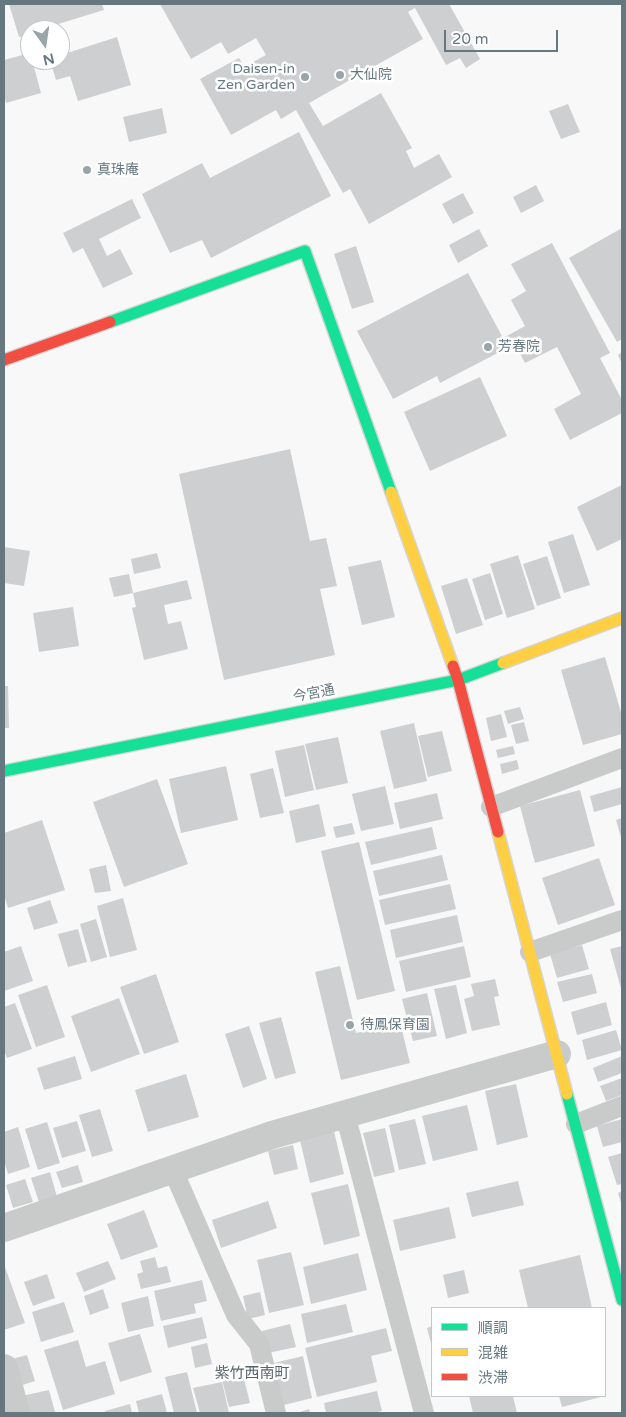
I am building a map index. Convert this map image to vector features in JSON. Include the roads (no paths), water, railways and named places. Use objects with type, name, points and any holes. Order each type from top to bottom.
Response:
[{"type":"street","points":[[4,360],[305,251],[458,680],[622,1300]]},
{"type":"street","name":"今宮通","points":[[4,771],[458,680],[622,618]]},
{"type":"street","points":[[4,1228],[272,1135],[557,1054]]},
{"type":"street","points":[[4,1368],[16,1413]]},
{"type":"lane","points":[[492,807],[622,758]]},
{"type":"lane","points":[[530,952],[622,920]]},
{"type":"lane","points":[[576,1124],[622,1106]]},
{"type":"lane","points":[[346,1114],[424,1413]]},
{"type":"lane","points":[[173,1170],[236,1315],[259,1344],[276,1413]]},
{"type":"place","name":"大仙院","points":[[340,75]]},
{"type":"place","name":"Daisen-in Zen Garden","points":[[305,77]]},
{"type":"place","name":"真珠庵","points":[[87,170]]},
{"type":"place","name":"芳春院","points":[[488,347]]},
{"type":"place","name":"待鳳保育園","points":[[350,1025]]},
{"type":"district","name":"紫竹西南町","points":[[252,1374]]}]
